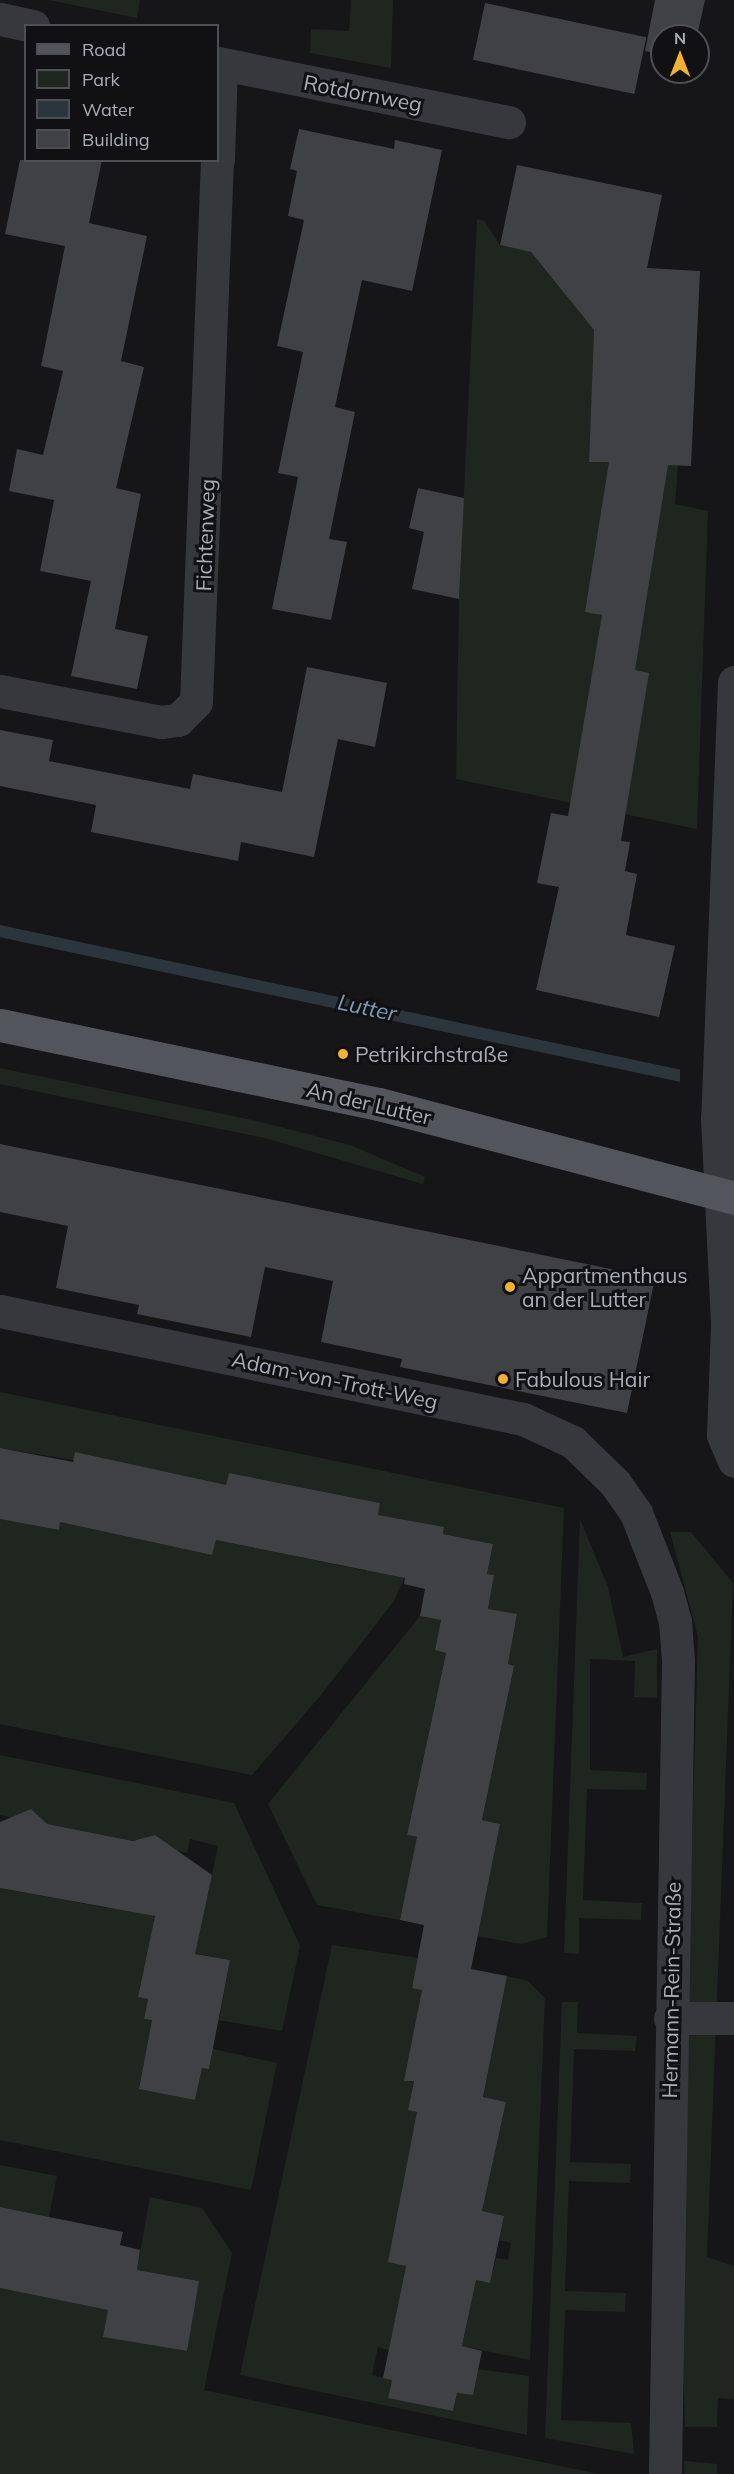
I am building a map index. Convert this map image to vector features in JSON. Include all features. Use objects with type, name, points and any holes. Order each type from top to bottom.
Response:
[{"type":"main road","name":"An der Lutter","points":[[0,1025],[379,1104],[728,1197]]},
{"type":"street","points":[[0,19],[24,24]]},
{"type":"street","name":"Rotdornweg","points":[[219,64],[509,122]]},
{"type":"street","name":"Fichtenweg","points":[[0,691],[150,721],[178,720],[196,702],[218,162]]},
{"type":"street","points":[[734,682],[725,1039],[718,1107],[728,1197],[723,1435],[734,1461]]},
{"type":"street","name":"Adam-von-Trott-Weg","points":[[0,1311],[523,1419],[573,1442],[615,1483],[636,1513]]},
{"type":"street","name":"Hermann-Rein-Straße","points":[[636,1513],[664,1582],[676,1641],[679,1700],[669,2018],[665,2474]]},
{"type":"street","points":[[669,2018],[734,2018]]},
{"type":"green space","points":[[49,0],[140,0],[137,18]]},
{"type":"green space","points":[[351,0],[393,0],[391,68],[310,53],[311,29],[349,31]]},
{"type":"green space","points":[[477,219],[484,221],[500,245],[531,252],[594,330],[589,461],[678,465],[675,504],[708,511],[697,829],[456,779],[459,599]]},
{"type":"green space","points":[[0,1068],[257,1121],[350,1145],[425,1177],[423,1184],[265,1138],[0,1084]]},
{"type":"green space","points":[[0,1392],[564,1508],[547,1937],[521,1944],[477,1936],[500,1824],[482,1820],[514,1667],[508,1664],[517,1615],[488,1609],[494,1575],[487,1574],[493,1544],[443,1534],[444,1528],[378,1515],[380,1503],[230,1473],[226,1485],[0,1448]]},
{"type":"green space","points":[[0,1519],[59,1530],[60,1522],[212,1555],[216,1540],[366,1571],[368,1563],[405,1576],[394,1601],[321,1695],[252,1775],[0,1724]]},
{"type":"green space","points":[[580,1519],[608,1587],[623,1657],[657,1649],[657,1698],[634,1697],[635,1661],[590,1659],[590,1770],[647,1773],[646,1790],[587,1789],[583,1900],[642,1903],[641,1920],[579,1918],[579,1954],[564,1953]]},
{"type":"green space","points":[[670,1532],[691,1532],[733,1583],[707,2257],[734,2266],[734,2399],[718,2398],[717,2427],[685,2427],[680,2248],[698,1637]]},
{"type":"green space","points":[[420,1616],[441,1620],[435,1650],[446,1653],[407,1835],[418,1838],[400,1920],[317,1905],[268,1804]]},
{"type":"green space","points":[[0,1755],[234,1803],[300,1946],[282,2031],[219,2020],[230,1960],[188,1952],[208,1894],[218,1846],[190,1839],[187,1853],[162,1847],[162,1840],[155,1835],[147,1837],[144,1843],[0,1815]]},
{"type":"green space","points":[[0,1888],[107,1908],[110,1896],[157,1907],[153,1921],[164,1923],[154,1969],[144,1968],[138,1996],[148,1999],[144,2019],[152,2020],[139,2088],[195,2099],[202,2068],[209,2069],[213,2049],[277,2063],[251,2190],[0,2140]]},
{"type":"green space","points":[[332,1945],[418,1958],[412,1987],[422,1990],[405,2081],[414,2081],[408,2109],[419,2113],[406,2266],[389,2350],[378,2347],[372,2375],[392,2380],[388,2397],[453,2411],[457,2393],[473,2395],[478,2369],[529,2376],[527,2435],[240,2375]]},
{"type":"green space","points":[[507,1976],[528,1981],[545,1998],[530,2360],[462,2346],[476,2280],[490,2283],[496,2258],[508,2260],[511,2243],[499,2240],[504,2216],[482,2211],[506,2102],[483,2097]]},
{"type":"green space","points":[[562,2002],[578,2002],[577,2033],[637,2036],[635,2051],[574,2049],[570,2162],[631,2164],[630,2183],[569,2181],[565,2291],[626,2293],[625,2312],[565,2310],[561,2420],[631,2423],[634,2454],[545,2438]]},
{"type":"green space","points":[[0,2165],[57,2176],[49,2217],[0,2207]]},
{"type":"green space","points":[[150,2197],[202,2208],[232,2253],[204,2390],[598,2474],[0,2474],[0,2288],[108,2310],[104,2337],[186,2351],[199,2281],[137,2270]]},
{"type":"green space","points":[[684,2461],[717,2464],[717,2474],[684,2474]]},
{"type":"water","name":"Lutter","points":[[0,925],[734,1081],[731,1093],[0,937]]},
{"type":"pier","points":[[680,1067],[734,1077],[734,1095],[680,1083]]},
{"type":"building","points":[[655,0],[705,0],[700,24],[650,24]]},
{"type":"building","points":[[485,3],[646,37],[634,94],[473,60]]},
{"type":"building","points":[[650,26],[650,52],[645,51]]},
{"type":"building","points":[[299,129],[394,149],[395,140],[442,150],[412,291],[362,280],[335,407],[355,412],[329,539],[347,542],[331,620],[272,609],[298,477],[278,473],[303,352],[277,346],[304,220],[288,216],[297,171],[290,169]]},
{"type":"building","points":[[20,160],[24,160],[24,162],[102,162],[89,223],[147,236],[121,361],[144,367],[116,488],[141,494],[115,629],[148,636],[137,689],[71,676],[91,581],[40,571],[54,500],[9,491],[17,449],[43,455],[63,371],[41,366],[65,246],[5,234]]},
{"type":"building","points":[[517,165],[662,195],[647,268],[700,271],[691,466],[668,465],[635,670],[649,673],[621,841],[630,842],[625,871],[637,874],[626,935],[675,946],[659,1017],[536,990],[559,887],[537,883],[551,813],[568,816],[602,615],[585,612],[609,462],[589,462],[594,330],[531,252],[500,245]]},
{"type":"building","points":[[418,488],[464,498],[459,599],[412,589],[424,532],[409,528]]},
{"type":"building","points":[[307,667],[387,683],[375,747],[338,739],[314,857],[241,842],[238,861],[91,832],[96,805],[0,786],[0,730],[53,740],[49,761],[190,789],[193,774],[282,792]]},
{"type":"building","name":"Appartmenthaus an der Lutter","points":[[0,1144],[655,1278],[627,1413],[400,1367],[402,1359],[321,1342],[333,1281],[265,1267],[251,1337],[137,1314],[139,1305],[56,1288],[68,1226],[0,1212]]},
{"type":"building","points":[[0,1448],[73,1462],[75,1452],[226,1485],[229,1473],[380,1503],[378,1515],[444,1527],[443,1534],[493,1544],[487,1574],[494,1575],[488,1609],[517,1614],[508,1664],[514,1666],[482,1820],[500,1824],[471,1969],[507,1976],[483,2097],[506,2102],[482,2211],[504,2216],[490,2283],[476,2280],[462,2346],[482,2351],[473,2395],[457,2393],[453,2411],[388,2398],[392,2380],[383,2378],[406,2266],[388,2262],[417,2112],[408,2110],[414,2081],[404,2081],[422,1990],[412,1988],[424,1925],[400,1920],[417,1837],[407,1835],[446,1653],[435,1650],[441,1620],[420,1616],[425,1589],[404,1584],[405,1578],[216,1540],[212,1555],[60,1522],[59,1530],[0,1519]]},
{"type":"building","points":[[31,1809],[47,1824],[133,1841],[155,1835],[212,1875],[195,1954],[230,1960],[209,2069],[202,2068],[195,2100],[139,2089],[152,2020],[144,2019],[148,1999],[138,1997],[155,1916],[0,1888],[0,1822]]},
{"type":"building","points":[[0,2207],[123,2232],[120,2245],[140,2250],[137,2270],[199,2281],[187,2351],[103,2337],[108,2310],[0,2288]]},
{"type":"place","name":"Petrikirchstraße","points":[[343,1054]]},
{"type":"place","name":"Appartmenthaus an der Lutter","points":[[510,1287]]},
{"type":"place","name":"Fabulous Hair","points":[[503,1379]]}]
